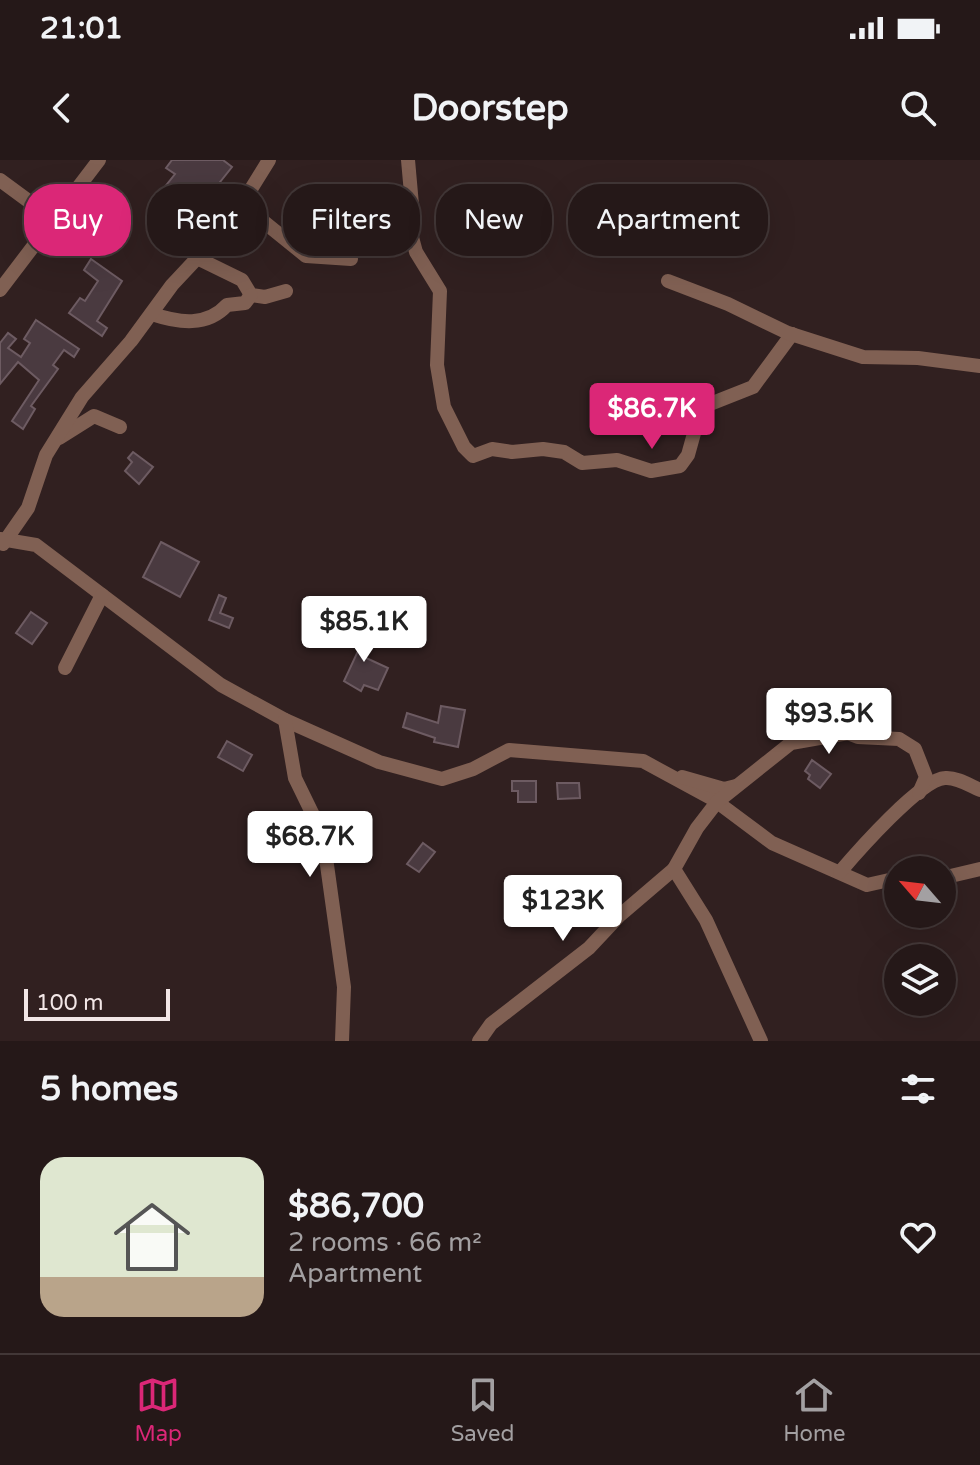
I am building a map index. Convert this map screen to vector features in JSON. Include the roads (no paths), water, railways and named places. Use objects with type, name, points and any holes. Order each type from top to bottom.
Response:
[{"type":"street","points":[[80,184],[99,160]]},
{"type":"street","points":[[254,184],[269,160]]},
{"type":"street","points":[[408,160],[415,206],[413,216],[407,219],[409,229],[416,252],[440,291],[437,365],[441,395],[464,447],[473,456],[492,449],[512,452],[543,449],[564,452],[582,463],[617,460],[651,471],[680,466],[688,455],[698,419],[710,404],[753,387],[792,334]]},
{"type":"street","points":[[0,180],[24,198]]},
{"type":"street","points":[[267,224],[306,256],[351,259]]},
{"type":"street","points":[[0,290],[25,256]]},
{"type":"street","points":[[2,542],[28,508],[46,455],[82,397],[152,314],[172,285],[202,256]]},
{"type":"street","points":[[199,259],[242,280],[251,295]]},
{"type":"street","points":[[668,281],[728,304],[792,334],[863,357],[918,358],[980,366]]},
{"type":"street","points":[[251,295],[265,297],[286,291]]},
{"type":"street","points":[[152,314],[175,322],[202,321],[217,315],[227,305],[245,303],[251,295]]},
{"type":"street","points":[[56,440],[94,416],[120,427]]},
{"type":"street","points":[[2,542],[36,545],[221,685],[285,720],[379,762],[442,779],[473,769],[509,750],[643,761],[674,775],[715,801],[772,843],[867,885],[884,881]]},
{"type":"street","points":[[65,668],[102,595]]},
{"type":"street","points":[[285,720],[295,778],[316,821],[327,865],[344,987],[342,1041]]},
{"type":"street","points":[[479,1041],[500,1016],[589,948],[619,916],[674,869],[715,801],[791,743],[848,733],[858,737],[899,739],[915,749],[926,777],[919,793]]},
{"type":"street","points":[[674,775],[724,789],[736,786]]},
{"type":"street","points":[[840,872],[868,840],[919,793],[942,777],[980,790]]},
{"type":"street","points":[[674,869],[706,920],[761,1041]]},
{"type":"street","points":[[956,875],[980,869]]}]
